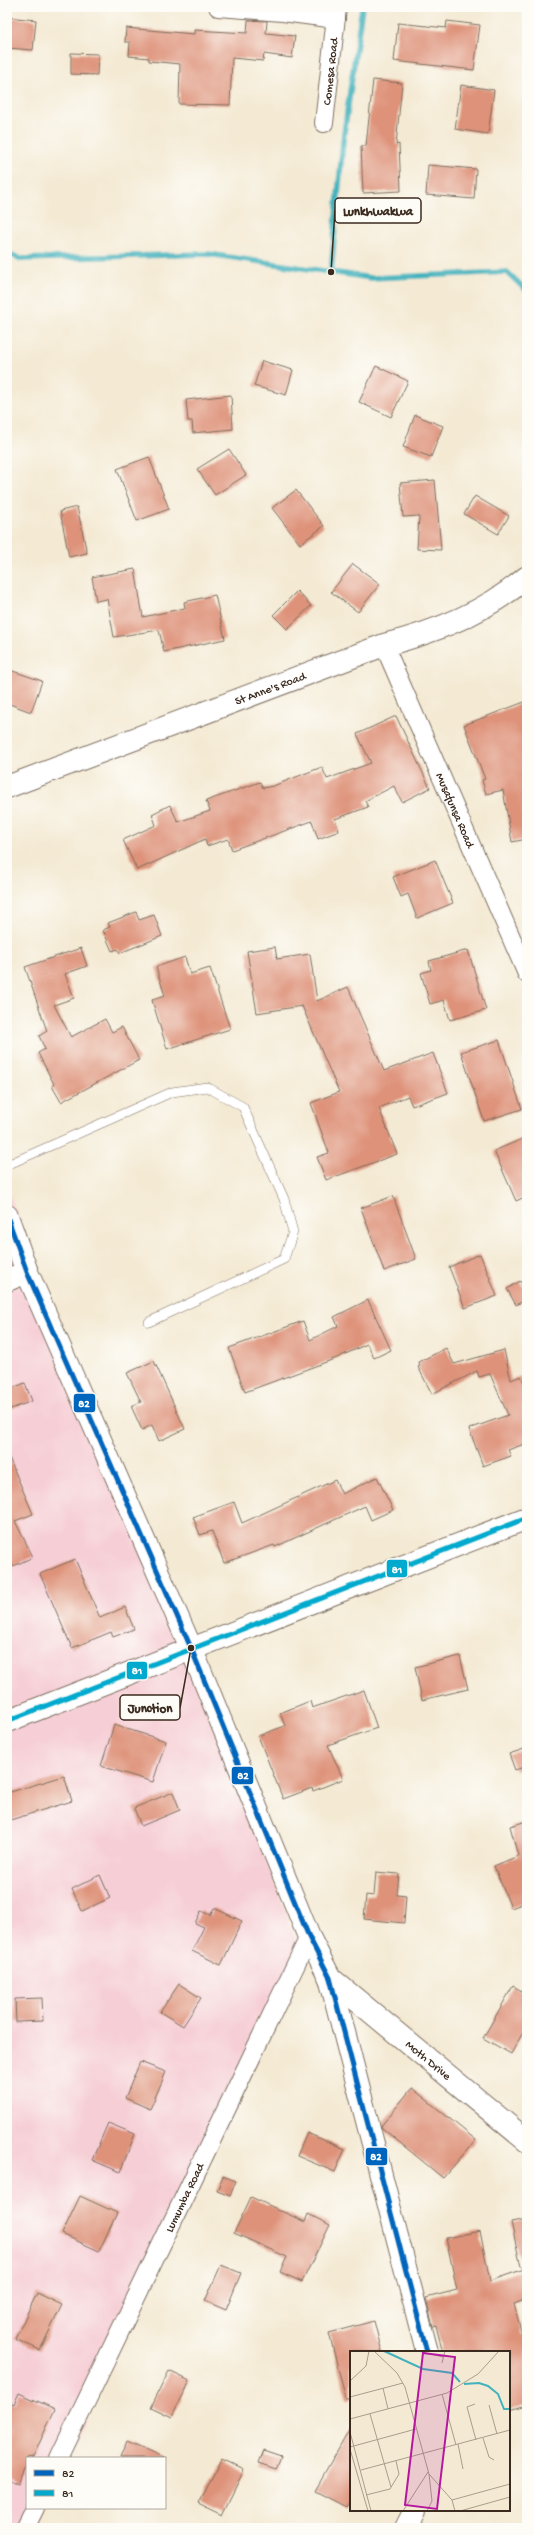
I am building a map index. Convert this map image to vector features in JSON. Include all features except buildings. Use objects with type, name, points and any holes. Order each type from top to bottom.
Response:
[{"type":"street","name":"Comesa Road","points":[[218,7],[283,12],[336,13],[324,123]]},
{"type":"street","name":"St Anne's Road","points":[[7,787],[384,645],[420,636],[476,612],[527,577]]},
{"type":"street","name":"Musafunsa Road","points":[[384,645],[527,974]]},
{"type":"street","points":[[7,1216],[27,1272],[191,1648],[309,1937],[330,1978],[427,2351]]},
{"type":"street","points":[[7,1280],[27,1272]]},
{"type":"street","points":[[7,1721],[527,1518]]},
{"type":"street","name":"Lumumba Road","points":[[59,2457],[309,1937]]},
{"type":"street","name":"Moth Drive","points":[[330,1978],[527,2140]]},
{"type":"street","points":[[25,2528],[34,2509]]},
{"type":"street","points":[[406,2528],[414,2511]]},
{"type":"lane","points":[[7,1165],[172,1092],[207,1086],[243,1107],[284,1199],[293,1232],[284,1259],[149,1322]]},
{"type":"shaded area","points":[[7,1189],[180,1624],[304,1962],[68,2457],[26,2457],[26,2509],[44,2509],[35,2528],[7,2528]]},
{"type":"waterway","points":[[331,272],[343,141],[362,7]]},
{"type":"waterway","points":[[7,253],[21,259],[208,254],[371,278],[507,272],[527,291]]},
{"type":"transit line","name":"82","points":[[7,1216],[27,1272],[191,1648],[309,1937],[330,1978],[427,2351]]},
{"type":"transit line","name":"81","points":[[7,1721],[527,1518]]},
{"type":"place","name":"Lunkhwakwa","points":[[331,272]]},
{"type":"place","name":"Junction","points":[[191,1648]]}]
